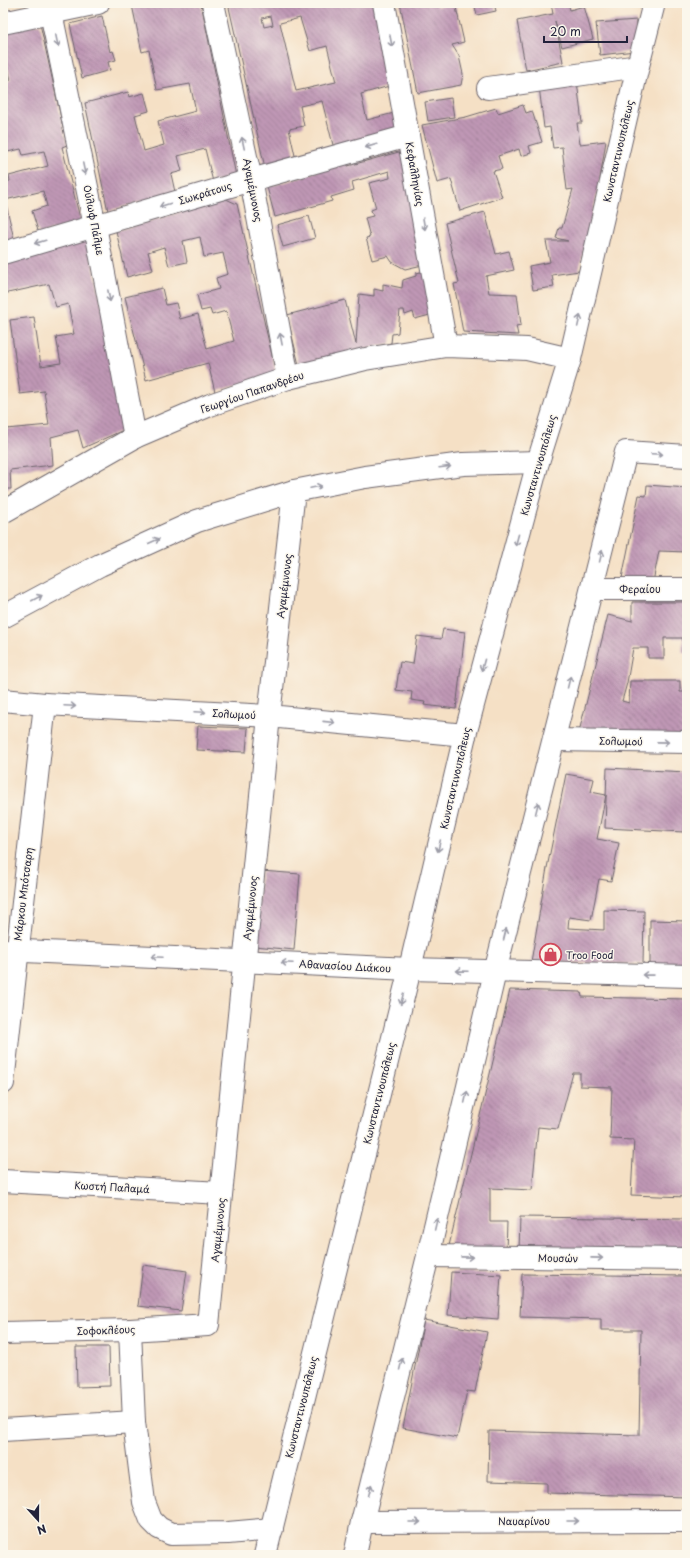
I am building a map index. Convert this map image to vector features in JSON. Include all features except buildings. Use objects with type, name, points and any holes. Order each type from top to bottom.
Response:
[{"type":"street","points":[[3,23],[50,8],[98,3]]},
{"type":"street","name":"Αγαμέμνονος","points":[[213,3],[251,180],[288,378]]},
{"type":"street","name":"Κεφαλληνίας","points":[[384,3],[446,346]]},
{"type":"street","name":"Κωνσταντινουπόλεως","points":[[265,1555],[410,969],[465,735],[538,462],[570,359],[654,3]]},
{"type":"street","name":"Ούλωφ Πάλμε","points":[[50,8],[96,226],[135,437]]},
{"type":"street","points":[[488,88],[638,66]]},
{"type":"street","name":"Σωκράτους","points":[[3,252],[408,136]]},
{"type":"street","name":"Γεωργίου Παπανδρέου","points":[[3,512],[135,437],[210,405],[288,378],[365,359],[446,346],[527,349],[570,359]]},
{"type":"street","points":[[355,1555],[495,972],[593,589],[626,452],[687,456]]},
{"type":"street","points":[[3,617],[100,565],[197,521],[294,491],[365,477],[463,464],[538,462]]},
{"type":"street","name":"Αγαμέμνονος","points":[[208,1325],[269,716],[294,491]]},
{"type":"street","name":"Φεραίου","points":[[593,589],[687,589]]},
{"type":"street","name":"Σολωμού","points":[[3,700],[45,704],[269,716],[465,735]]},
{"type":"street","name":"Μάρκου Μπότσαρη","points":[[3,1083],[10,950],[45,704]]},
{"type":"street","name":"Σολωμού","points":[[554,740],[687,742]]},
{"type":"street","name":"Αθανασίου Διάκου","points":[[10,950],[410,969],[687,976]]},
{"type":"street","name":"Κωστή Παλαμά","points":[[3,1181],[221,1194]]},
{"type":"street","name":"Μουσών","points":[[428,1256],[687,1259]]},
{"type":"street","name":"Σοφοκλέους","points":[[3,1333],[130,1330],[208,1325]]},
{"type":"street","points":[[130,1330],[134,1422],[144,1502],[150,1520],[159,1528],[171,1534],[228,1533],[272,1529]]},
{"type":"street","points":[[3,1430],[134,1422]]},
{"type":"street","name":"Ναυαρίνου","points":[[362,1522],[687,1521]]},
{"type":"place","name":"Troo Food","points":[[551,955]]}]
